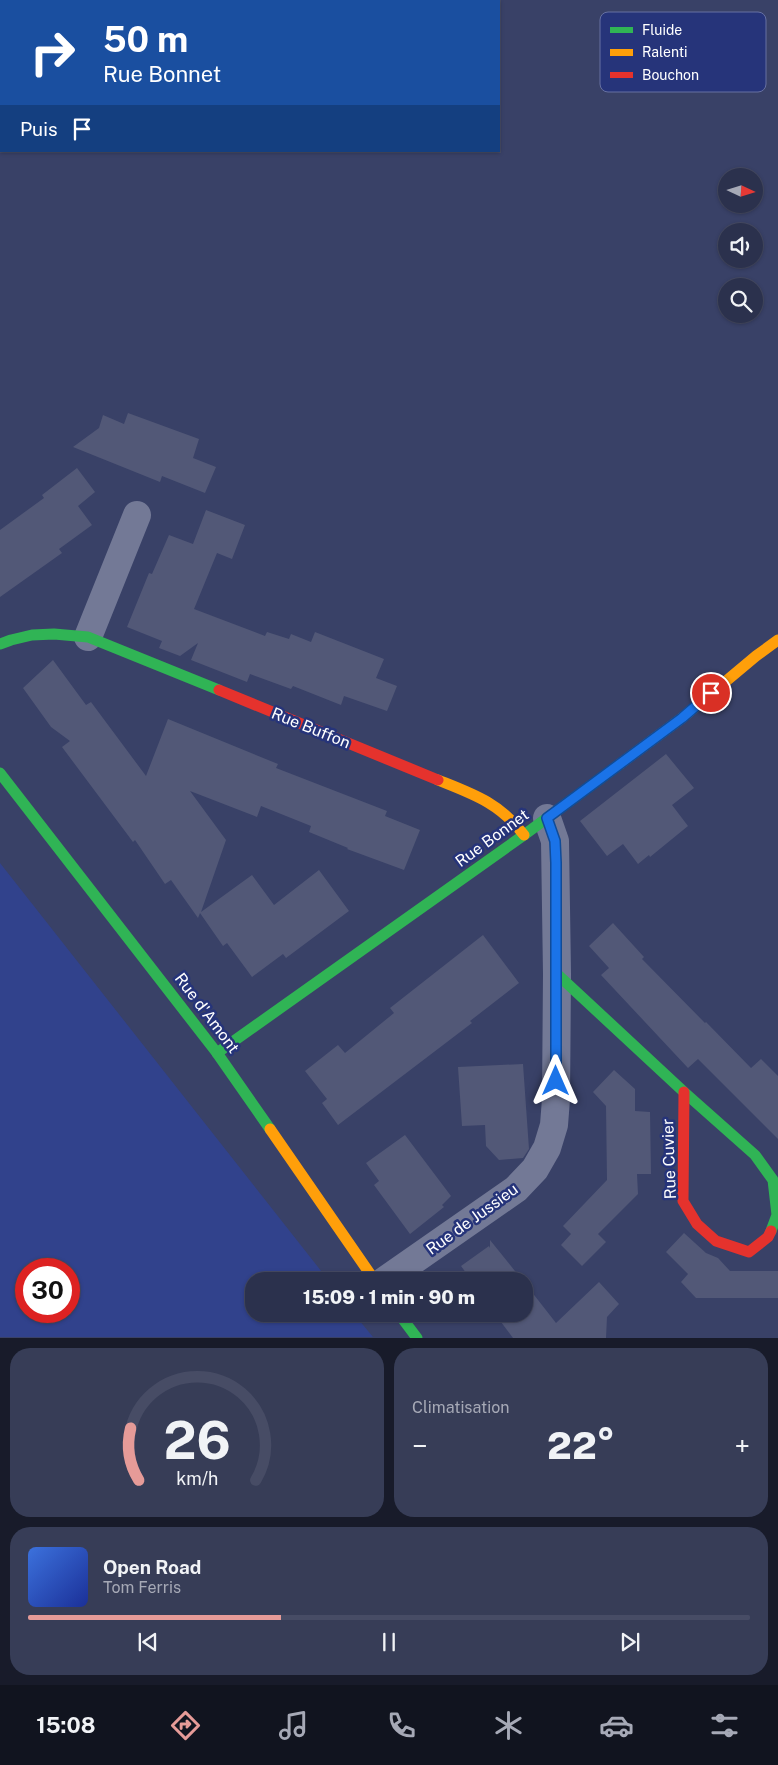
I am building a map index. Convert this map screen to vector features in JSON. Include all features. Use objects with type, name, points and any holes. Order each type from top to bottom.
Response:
[{"type":"street","points":[[88,637],[137,515]]},
{"type":"street","name":"Rue Buffon","points":[[0,644],[29,635],[56,634],[88,637],[481,797],[501,808],[524,835]]},
{"type":"street","name":"Rue Bonnet","points":[[217,1053],[524,835],[682,718],[778,640]]},
{"type":"street","name":"Rue d'Amont","points":[[0,773],[217,1053],[369,1272]]},
{"type":"street","name":"Rue de Jussieu","points":[[397,1272],[516,1189],[535,1169],[546,1148],[554,1125],[556,1099],[555,841],[547,818]]},
{"type":"street","name":"Rue Cuvier","points":[[556,974],[755,1155],[773,1180],[777,1215],[768,1237],[749,1252],[716,1241],[697,1224],[684,1201],[684,1092]]},
{"type":"street","points":[[405,1322],[417,1338]]},
{"type":"shaded area","points":[[0,863],[322,1272],[245,1272],[245,1322],[361,1322],[373,1337],[0,1337]]},
{"type":"building","points":[[128,413],[199,439],[193,458],[216,467],[205,493],[162,476],[160,482],[73,447],[99,428],[103,415],[124,424]]},
{"type":"building","points":[[77,468],[95,492],[78,506],[92,525],[59,549],[62,553],[0,597],[0,530],[44,498],[42,495]]},
{"type":"building","points":[[206,510],[245,525],[232,559],[217,553],[194,609],[265,636],[267,632],[289,639],[291,634],[311,642],[315,632],[384,659],[376,678],[397,686],[387,711],[344,696],[341,705],[293,686],[291,689],[250,674],[247,682],[191,660],[198,643],[180,656],[159,648],[162,641],[127,627],[149,573],[152,574],[169,535],[193,544]]},
{"type":"building","points":[[53,660],[86,705],[91,702],[146,776],[168,719],[278,764],[276,768],[387,811],[385,816],[420,830],[404,870],[347,849],[309,832],[311,826],[261,806],[257,817],[190,791],[226,840],[201,912],[252,875],[274,905],[319,870],[349,911],[286,958],[283,954],[252,977],[227,943],[223,946],[200,913],[198,918],[171,880],[165,884],[135,840],[133,842],[62,747],[70,741],[51,727],[23,688]]},
{"type":"building","points":[[666,754],[694,788],[672,805],[688,826],[650,857],[649,855],[638,864],[623,844],[607,856],[580,821]]},
{"type":"building","points":[[613,923],[644,957],[642,959],[751,1068],[761,1059],[778,1076],[778,1139],[698,1059],[688,1068],[601,975],[609,968],[589,946]]},
{"type":"building","points":[[483,935],[519,983],[470,1021],[472,1023],[338,1125],[322,1103],[327,1099],[305,1071],[338,1045],[345,1053],[394,1013],[390,1008]]},
{"type":"building","points":[[523,1064],[529,1149],[523,1158],[499,1160],[486,1146],[485,1125],[462,1126],[458,1067]]},
{"type":"building","points":[[614,1070],[635,1089],[635,1111],[650,1112],[651,1174],[637,1174],[638,1194],[598,1234],[606,1242],[582,1266],[561,1245],[571,1234],[563,1226],[607,1180],[606,1106],[593,1092]]},
{"type":"building","points":[[405,1135],[451,1196],[442,1205],[444,1207],[410,1234],[374,1185],[379,1181],[366,1163]]},
{"type":"building","points":[[684,1233],[706,1253],[718,1258],[730,1271],[778,1271],[778,1298],[696,1298],[681,1282],[688,1274],[666,1252]]},
{"type":"building","points":[[490,1240],[516,1272],[465,1272],[461,1266],[489,1246],[490,1248]]},
{"type":"building","points":[[599,1282],[619,1304],[607,1317],[606,1338],[513,1338],[501,1322],[533,1322],[533,1294],[556,1323]]},
{"type":"traffic: fast","points":[[0,644],[32,635],[54,634],[88,637],[219,690]]},
{"type":"traffic: fast","points":[[217,1053],[524,835],[620,764]]},
{"type":"traffic: fast","points":[[0,773],[217,1053],[270,1129]]},
{"type":"traffic: fast","points":[[557,974],[755,1155],[773,1180],[777,1215],[771,1231]]},
{"type":"traffic: fast","points":[[405,1322],[417,1338]]},
{"type":"traffic: slow","points":[[620,764],[682,718],[778,640]]},
{"type":"traffic: slow","points":[[438,780],[474,795],[495,807],[515,824],[524,835]]},
{"type":"traffic: slow","points":[[270,1129],[369,1272]]},
{"type":"traffic: jam","points":[[219,690],[438,780]]},
{"type":"traffic: jam","points":[[684,1092],[683,1201],[697,1224],[716,1241],[749,1252],[768,1237],[771,1231]]},
{"type":"route","points":[[556,1081],[556,863],[555,841],[547,818],[682,718],[711,693]]}]
